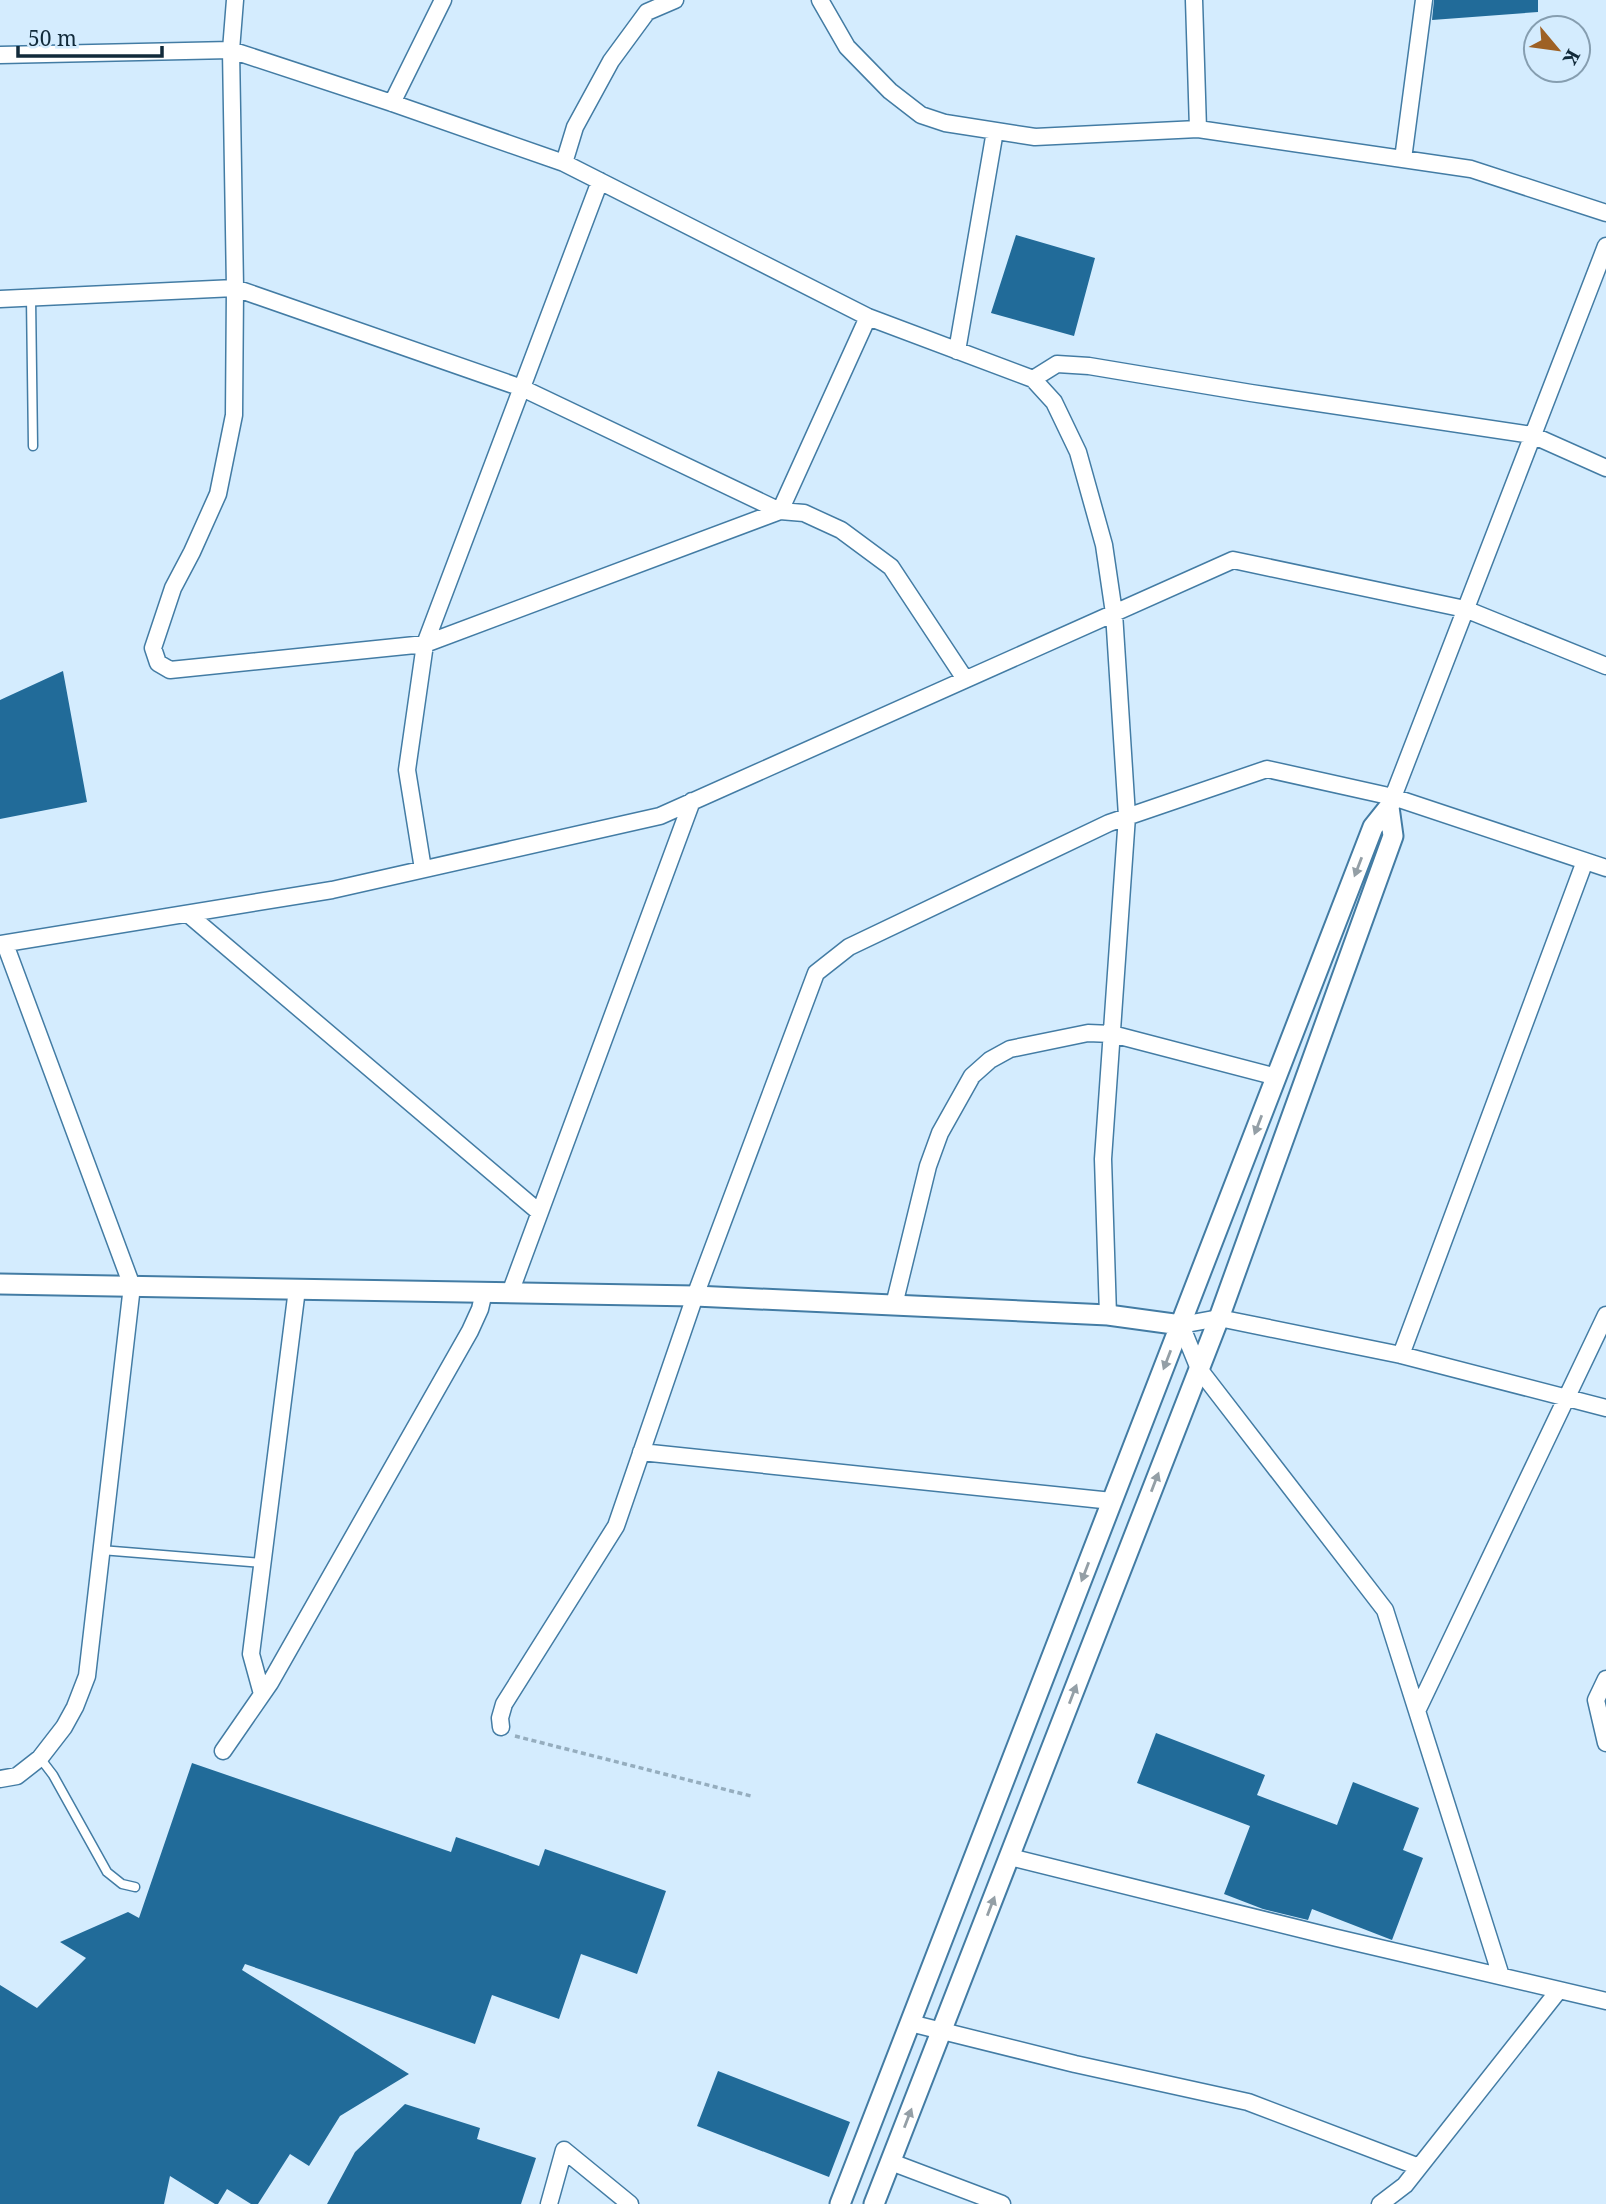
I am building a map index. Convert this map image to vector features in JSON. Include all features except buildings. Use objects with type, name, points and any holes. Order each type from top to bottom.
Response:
[{"type":"street","points":[[235,0],[231,50],[234,415],[218,494],[173,588],[153,648],[158,663],[170,670],[425,644],[780,510],[868,317]]},
{"type":"street","points":[[392,103],[443,0]]},
{"type":"street","points":[[564,163],[575,127],[644,6],[675,0]]},
{"type":"street","points":[[820,0],[847,47],[890,91],[921,115],[945,123],[1035,137],[1198,129],[1471,169],[1606,213]]},
{"type":"street","points":[[1194,0],[1198,129]]},
{"type":"street","points":[[1403,159],[1424,0]]},
{"type":"street","points":[[0,55],[231,50],[392,103],[564,163],[868,317],[1033,379],[1054,402],[1078,452],[1104,545],[1114,613],[1127,816],[1103,1159],[1108,1315]]},
{"type":"street","points":[[957,351],[995,131]]},
{"type":"street","points":[[423,869],[408,770],[425,644],[600,181]]},
{"type":"street","points":[[840,2204],[1373,827],[1391,802],[1606,246]]},
{"type":"street","points":[[0,299],[235,288],[522,388],[780,510],[804,513],[841,530],[891,567],[965,679]]},
{"type":"street","points":[[1033,379],[1057,364],[1089,366],[1532,435],[1606,468]]},
{"type":"street","points":[[0,1779],[17,1776],[40,1758],[64,1727],[87,1676],[132,1286],[3,944],[332,890],[660,816],[1233,560],[1465,609],[1606,666]]},
{"type":"street","points":[[501,1727],[500,1718],[505,1704],[616,1526],[695,1296],[816,973],[849,947],[1109,823],[1267,769],[1391,802],[1606,868]]},
{"type":"street","points":[[510,1293],[692,801]]},
{"type":"street","points":[[874,2204],[1219,1318],[1393,836],[1391,802]]},
{"type":"street","points":[[1401,1355],[1585,860]]},
{"type":"street","points":[[188,914],[540,1212]]},
{"type":"street","points":[[894,1305],[928,1166],[940,1133],[972,1076],[990,1060],[1010,1049],[1088,1033],[1112,1034],[1277,1077]]},
{"type":"street","points":[[0,1283],[695,1296],[1108,1315],[1181,1325],[1219,1318],[1401,1355],[1606,1408]]},
{"type":"street","points":[[262,1694],[251,1654],[297,1289]]},
{"type":"street","points":[[223,1751],[262,1694],[470,1331],[484,1292]]},
{"type":"street","points":[[1417,1711],[1606,1315]]},
{"type":"street","points":[[1181,1325],[1199,1369],[1385,1610],[1501,1976]]},
{"type":"street","points":[[641,1452],[1112,1501]]},
{"type":"street","points":[[1606,1679],[1596,1700],[1606,1743]]},
{"type":"street","points":[[977,1849],[1606,2001]]},
{"type":"street","points":[[1380,2204],[1405,2185],[1559,1990]]},
{"type":"street","points":[[909,2023],[1075,2064],[1248,2102],[1419,2167]]},
{"type":"street","points":[[549,2204],[564,2150],[630,2204]]},
{"type":"street","points":[[891,2162],[1002,2204]]},
{"type":"lane","points":[[31,298],[33,446]]},
{"type":"lane","points":[[101,1550],[262,1563]]},
{"type":"lane","points":[[40,1758],[53,1775],[107,1872],[122,1884],[135,1887]]},
{"type":"path","points":[[501,1727],[515,1735],[751,1796]]}]
